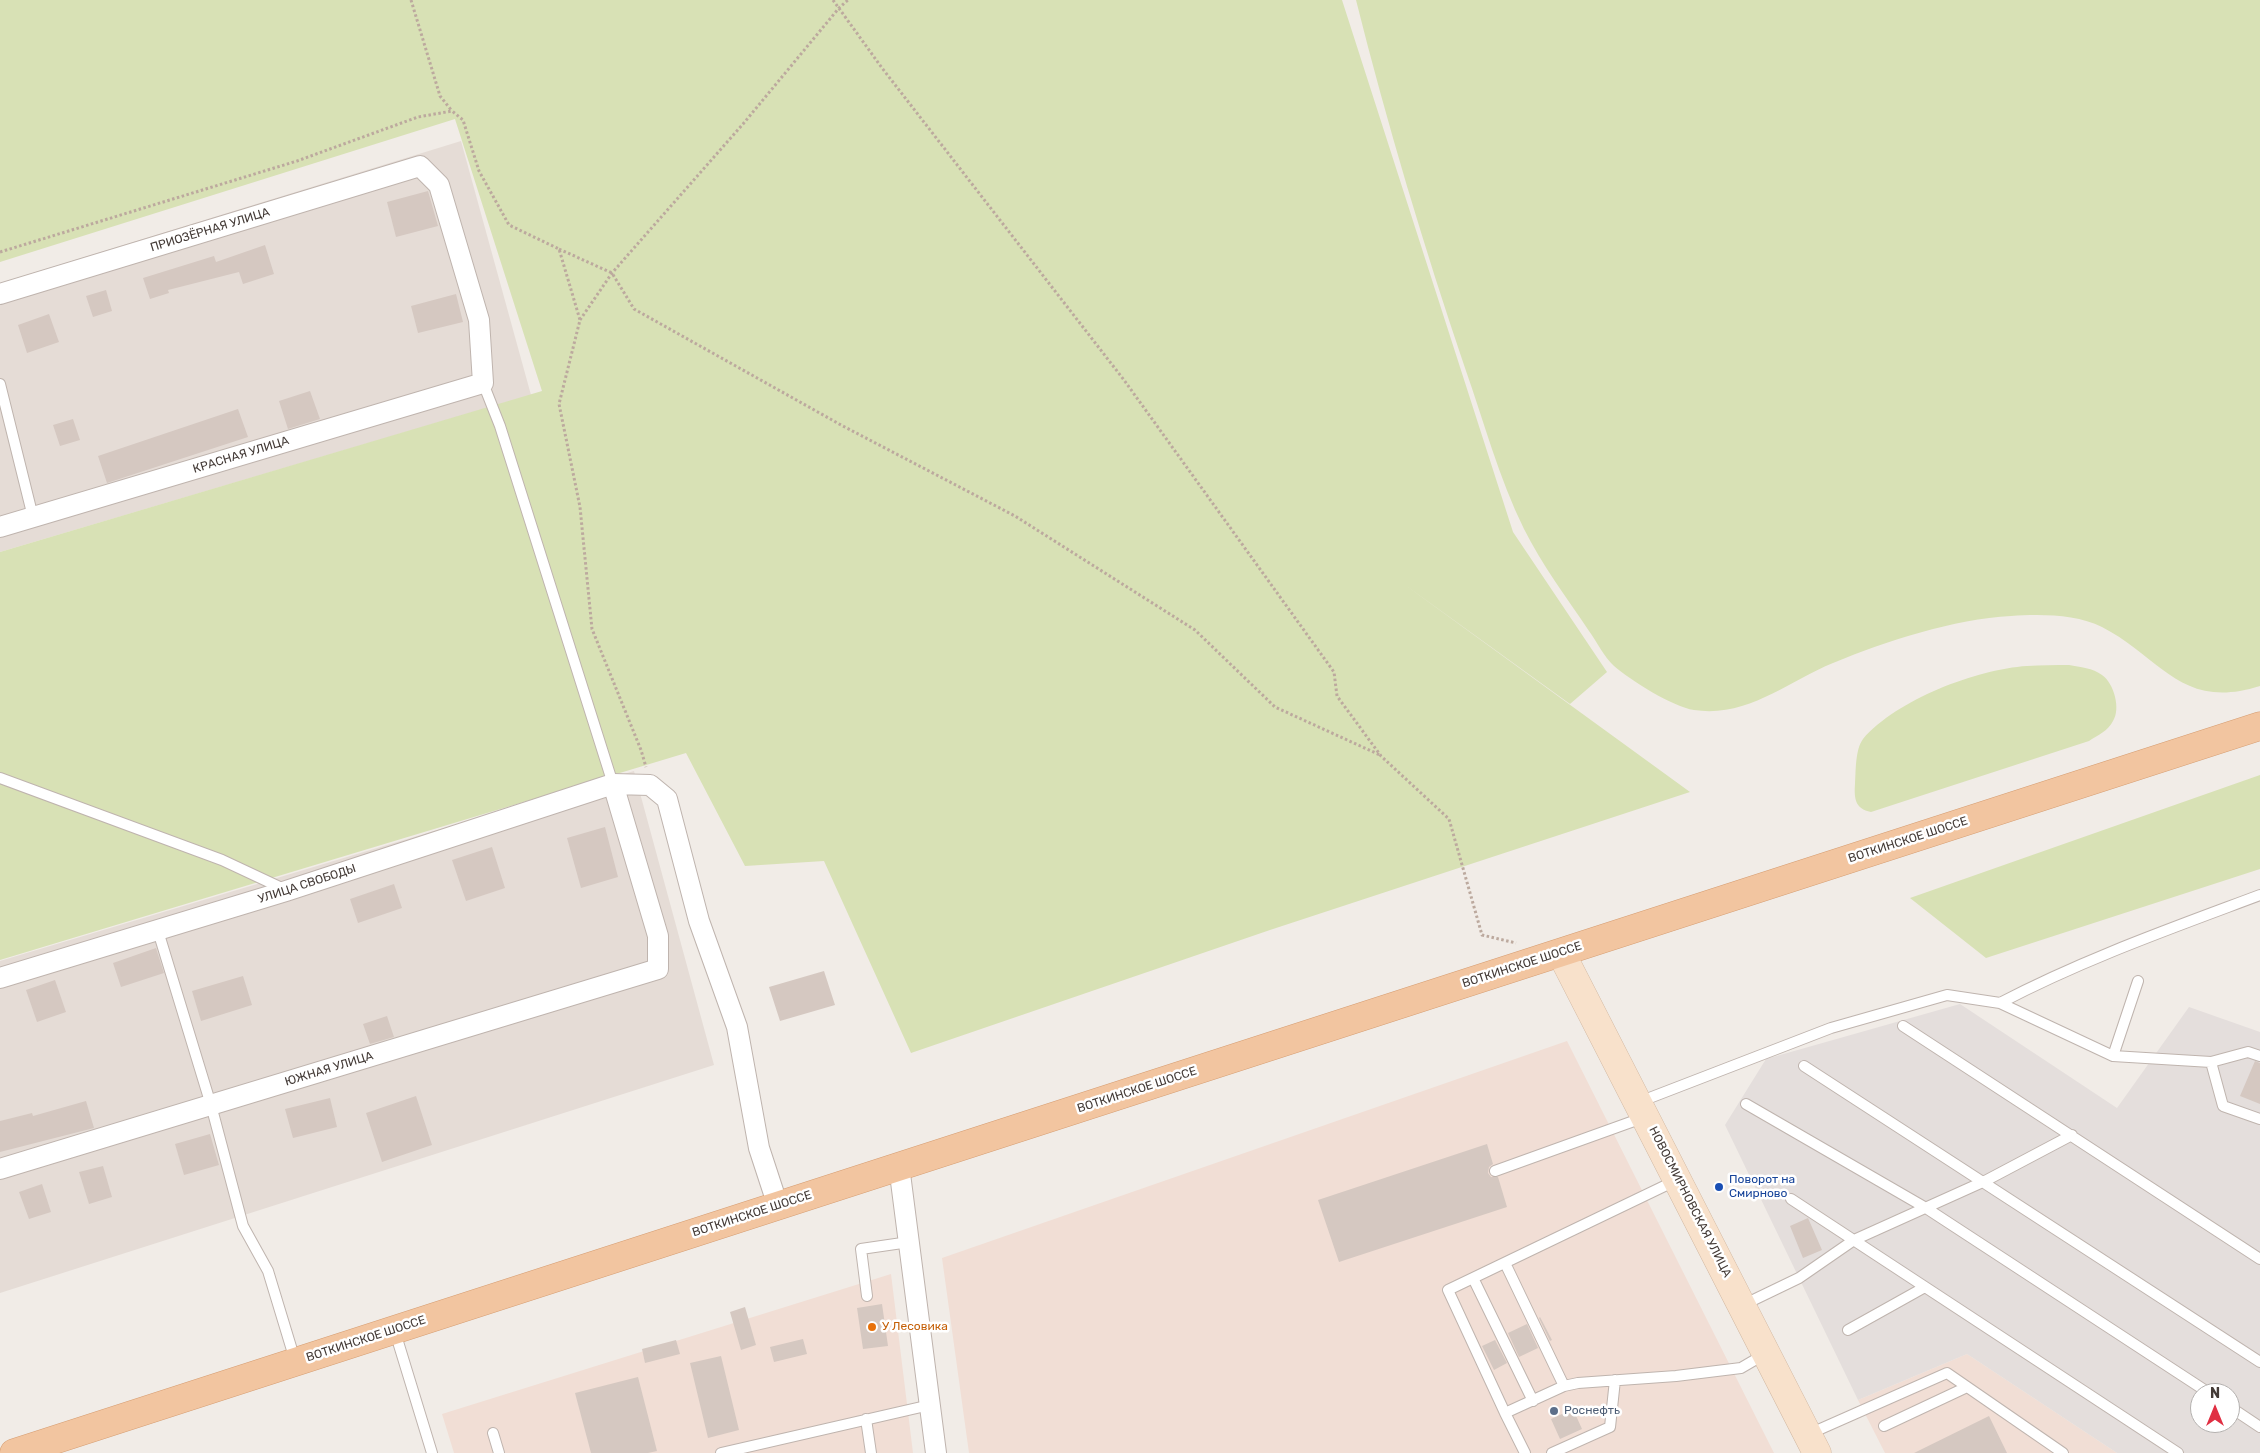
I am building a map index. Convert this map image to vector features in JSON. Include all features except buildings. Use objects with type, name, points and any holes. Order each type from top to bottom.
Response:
[{"type":"main road","name":"ВОТКИНСКОЕ ШОССЕ","points":[[14,1453],[2260,726]]},
{"type":"street","name":"ПРИОЗЁРНАЯ УЛИЦА","points":[[0,294],[420,166],[439,185],[478,320],[483,383]]},
{"type":"street","name":"КРАСНАЯ УЛИЦА","points":[[0,528],[483,383]]},
{"type":"street","name":"УЛИЦА СВОБОДЫ","points":[[0,978],[286,891],[613,784],[650,784]]},
{"type":"street","name":"ЮЖНАЯ УЛИЦА","points":[[0,1169],[658,969],[658,936],[613,784]]},
{"type":"street","points":[[650,784],[667,799],[699,921],[737,1027],[759,1148],[778,1206]]},
{"type":"street","name":"НОВОСМИРНОВСКАЯ УЛИЦА","points":[[1560,953],[1743,1305],[1812,1444]]},
{"type":"street","points":[[899,1166],[936,1453]]},
{"type":"lane","points":[[483,383],[500,426],[613,784]]},
{"type":"lane","points":[[0,384],[33,517]]},
{"type":"lane","points":[[0,778],[222,860],[286,891]]},
{"type":"lane","points":[[2000,1003],[2055,975],[2106,953],[2260,895]]},
{"type":"lane","points":[[158,931],[211,1105],[243,1226],[268,1271],[296,1362]]},
{"type":"lane","points":[[2113,1056],[2138,981]]},
{"type":"lane","points":[[1495,1171],[1831,1028],[1947,995],[2000,1003],[2113,1056],[2211,1062],[2248,1052],[2260,1056]]},
{"type":"lane","points":[[1903,1026],[2260,1259]]},
{"type":"lane","points":[[2211,1062],[2223,1106],[2260,1120]]},
{"type":"lane","points":[[1804,1066],[1985,1181],[2260,1362]]},
{"type":"lane","points":[[1746,1104],[1926,1208],[2193,1383]]},
{"type":"lane","points":[[1743,1305],[1799,1278],[1854,1240],[1985,1181],[2072,1135]]},
{"type":"lane","points":[[1525,1453],[1448,1290],[1678,1179]]},
{"type":"lane","points":[[1791,1199],[2178,1453]]},
{"type":"lane","points":[[867,1296],[861,1249],[909,1242]]},
{"type":"lane","points":[[1505,1263],[1564,1386]]},
{"type":"lane","points":[[1473,1278],[1533,1401]]},
{"type":"lane","points":[[1848,1330],[1925,1287]]},
{"type":"lane","points":[[394,1330],[432,1453]]},
{"type":"lane","points":[[1505,1412],[1564,1386],[1578,1383],[1676,1376],[1741,1368],[1767,1353]]},
{"type":"lane","points":[[1812,1444],[1947,1373],[2063,1453]]},
{"type":"lane","points":[[1552,1453],[1610,1427],[1615,1380]]},
{"type":"lane","points":[[1884,1426],[1967,1387]]},
{"type":"lane","points":[[721,1453],[750,1450],[930,1405]]},
{"type":"lane","points":[[2240,1414],[2260,1427]]},
{"type":"lane","points":[[866,1420],[871,1453]]},
{"type":"lane","points":[[493,1433],[499,1453]]},
{"type":"path","points":[[411,0],[440,96],[452,111],[463,120],[479,171],[509,224],[612,273],[634,308],[841,425],[1016,516],[1195,630],[1275,707],[1380,756]]},
{"type":"path","points":[[833,0],[882,68],[1130,388],[1334,672],[1337,696],[1380,756],[1449,820],[1482,935],[1517,943]]},
{"type":"path","points":[[650,784],[641,750],[592,629],[580,507],[559,404],[580,320],[612,273],[742,124],[839,8],[848,0]]},
{"type":"path","points":[[0,252],[297,161],[418,117],[452,111]]},
{"type":"path","points":[[559,249],[580,320]]},
{"type":"shaded area","points":[[461,141],[531,395],[0,552],[0,283]]},
{"type":"shaded area","points":[[634,771],[714,1065],[0,1293],[0,961]]},
{"type":"shaded area","points":[[1960,1004],[2117,1108],[2189,1007],[2260,1032],[2260,1453],[2117,1453],[1967,1354],[1858,1400],[1725,1125],[1766,1059]]},
{"type":"shaded area","points":[[1567,1041],[1774,1453],[969,1453],[942,1258]]},
{"type":"shaded area","points":[[891,1274],[913,1453],[454,1453],[442,1414]]},
{"type":"shaded area","points":[[1967,1354],[2117,1453],[1885,1453],[1858,1400]]},
{"type":"green space","points":[[0,0],[1342,0],[1513,532],[1607,672],[1570,704],[1401,582],[1690,792],[1270,930],[911,1053],[824,861],[745,866],[686,753],[0,960],[0,552],[542,391],[455,119],[0,262]]},
{"type":"green space","points":[[1356,0],[2260,0],[2260,686],[2233,692],[2210,692],[2191,686],[2174,678],[2123,639],[2102,627],[2069,617],[2046,615],[1989,618],[1920,632],[1833,663],[1766,697],[1732,709],[1713,711],[1685,708],[1652,692],[1621,672],[1604,654],[1547,568],[1524,529],[1507,490],[1492,450],[1421,231],[1380,93]]},
{"type":"green space","points":[[2069,665],[2095,671],[2102,675],[2110,684],[2115,696],[2116,710],[2111,724],[2103,732],[2089,741],[1871,812],[1859,806],[1855,798],[1855,789],[1856,761],[1860,744],[1877,725],[1896,712],[1939,689],[1985,673],[2027,666]]},
{"type":"green space","points":[[2260,775],[2260,869],[1986,958],[1910,898]]},
{"type":"place","name":"Поворот на Смирново","points":[[1719,1187]]},
{"type":"place","name":"У Лесовика","points":[[872,1327]]},
{"type":"place","name":"Роснефть","points":[[1554,1411]]}]
